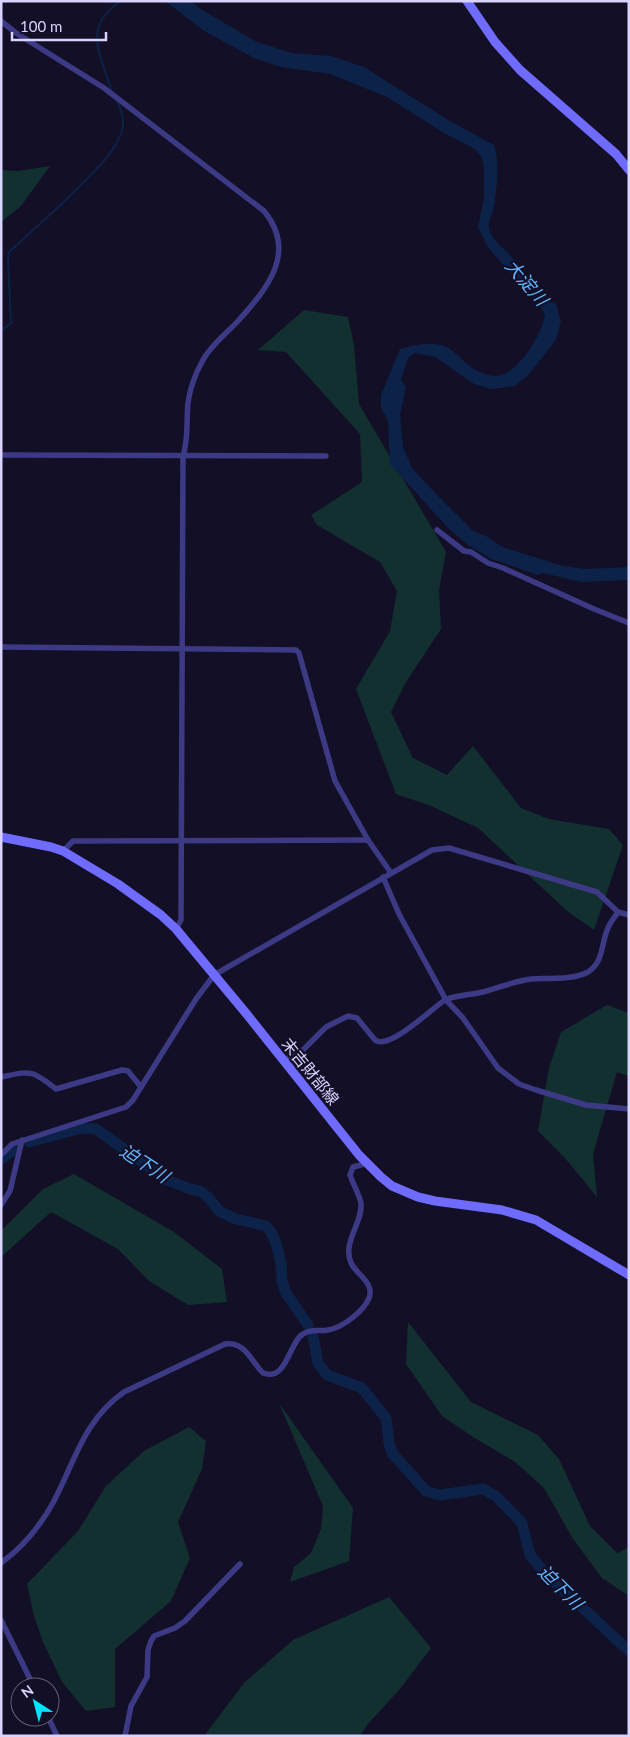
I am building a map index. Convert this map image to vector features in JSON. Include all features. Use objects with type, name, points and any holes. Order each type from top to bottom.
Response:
[{"type":"main road","points":[[467,1],[495,42],[520,70],[616,154],[629,170]]},
{"type":"main road","name":"末吉財部線","points":[[1,837],[63,851],[77,858],[161,914],[176,929],[368,1163],[392,1186],[418,1197],[453,1204],[502,1210],[536,1220],[629,1275]]},
{"type":"street","points":[[1,21],[16,33],[104,88],[264,211],[271,221],[278,246],[278,264],[271,279],[245,313],[204,358],[192,384],[188,404],[188,441],[183,456],[182,920],[176,929]]},
{"type":"street","points":[[1,455],[326,456]]},
{"type":"street","points":[[437,530],[464,551],[471,552],[488,563],[629,622]]},
{"type":"street","points":[[1,646],[296,650],[299,653],[335,781],[368,840],[391,873]]},
{"type":"street","points":[[63,851],[73,841],[368,840]]},
{"type":"street","points":[[1,1155],[12,1144],[22,1140],[126,1107],[142,1087],[196,999],[214,975],[432,850],[450,848],[596,892],[618,912],[629,915]]},
{"type":"street","points":[[383,877],[399,914],[446,1000],[463,1018],[498,1068],[519,1084],[536,1090],[586,1105],[629,1109]]},
{"type":"street","points":[[283,1061],[304,1049],[326,1027],[348,1016],[357,1018],[375,1040],[384,1042],[404,1031],[446,1000],[485,992],[528,979],[575,976],[587,973],[596,965],[607,929],[618,912]]},
{"type":"street","points":[[1,1077],[26,1072],[34,1073],[56,1089],[122,1070],[128,1071],[142,1087]]},
{"type":"street","points":[[1,1205],[10,1191],[22,1140]]},
{"type":"street","points":[[1,1563],[14,1554],[40,1524],[54,1501],[71,1462],[88,1430],[110,1402],[133,1388],[225,1344],[240,1346],[263,1373],[273,1373],[283,1367],[298,1337],[303,1333],[316,1330],[331,1330],[346,1323],[358,1312],[369,1299],[370,1290],[368,1283],[353,1266],[349,1256],[349,1245],[361,1204],[350,1175],[353,1167],[368,1163]]},
{"type":"street","points":[[125,1736],[132,1706],[147,1677],[148,1650],[151,1640],[154,1636],[175,1628],[185,1621],[240,1564]]},
{"type":"street","points":[[1,1620],[29,1677]]},
{"type":"green space","points":[[50,166],[21,206],[1,222],[1,170],[18,171]]},
{"type":"green space","points":[[304,310],[348,317],[354,345],[359,404],[446,552],[439,590],[441,629],[406,682],[391,712],[413,758],[447,775],[473,746],[521,808],[549,819],[609,829],[623,845],[594,930],[567,911],[478,828],[431,806],[396,794],[356,689],[390,631],[397,591],[380,562],[317,525],[311,515],[362,482],[360,434],[286,352],[258,350]]},
{"type":"green space","points":[[607,1005],[629,1013],[629,1076],[617,1072],[593,1154],[597,1197],[565,1158],[538,1131],[549,1068],[561,1032]]},
{"type":"green space","points":[[74,1174],[174,1232],[222,1269],[227,1302],[188,1305],[149,1281],[118,1249],[51,1212],[1,1257],[1,1231],[43,1189]]},
{"type":"green space","points":[[408,1322],[471,1402],[538,1435],[559,1459],[590,1526],[617,1553],[629,1547],[629,1596],[602,1578],[573,1539],[544,1488],[515,1462],[442,1416],[406,1364]]},
{"type":"green space","points":[[279,1403],[353,1508],[349,1561],[290,1582],[294,1567],[311,1553],[321,1529],[323,1506]]},
{"type":"green space","points":[[189,1427],[206,1441],[202,1469],[178,1522],[190,1558],[171,1601],[115,1649],[115,1707],[86,1711],[62,1682],[43,1642],[34,1616],[27,1584],[78,1531],[106,1486],[144,1451]]},
{"type":"green space","points":[[389,1597],[431,1648],[400,1689],[367,1725],[360,1736],[204,1736],[244,1683],[293,1640]]},
{"type":"water","name":"大淀川","points":[[165,1],[191,1],[199,8],[257,42],[292,53],[331,56],[364,67],[450,121],[494,145],[497,175],[494,206],[489,228],[496,242],[512,257],[550,302],[556,304],[561,321],[556,340],[530,373],[515,386],[491,389],[474,384],[435,357],[415,353],[408,358],[401,380],[406,387],[400,415],[403,447],[412,468],[473,531],[488,537],[502,547],[563,566],[586,569],[629,567],[629,580],[581,582],[543,573],[538,575],[491,559],[468,545],[448,528],[390,464],[388,421],[381,407],[381,395],[400,349],[421,344],[445,346],[472,368],[494,376],[511,370],[519,362],[534,343],[543,323],[545,315],[538,302],[524,291],[487,246],[478,227],[484,198],[484,168],[482,158],[475,149],[444,133],[387,97],[330,74],[281,67],[254,58],[204,31]]},
{"type":"waterway","points":[[111,89],[98,49],[97,33],[102,19],[120,1]]},
{"type":"waterway","points":[[1,331],[11,323],[9,252],[71,195],[110,154],[119,139],[123,127],[122,115],[117,101]]},
{"type":"waterway","name":"迫下川","points":[[29,1142],[82,1128],[96,1129],[167,1180],[200,1191],[209,1198],[219,1211],[236,1219],[266,1226],[277,1246],[282,1282],[286,1293],[308,1325]]},
{"type":"waterway","name":"迫下川","points":[[1,1159],[16,1148]]},
{"type":"waterway","name":"迫下川","points":[[313,1336],[318,1363],[327,1375],[362,1388],[386,1418],[392,1453],[426,1491],[440,1495],[483,1489],[496,1496],[522,1523],[530,1555],[543,1571],[629,1651]]}]
